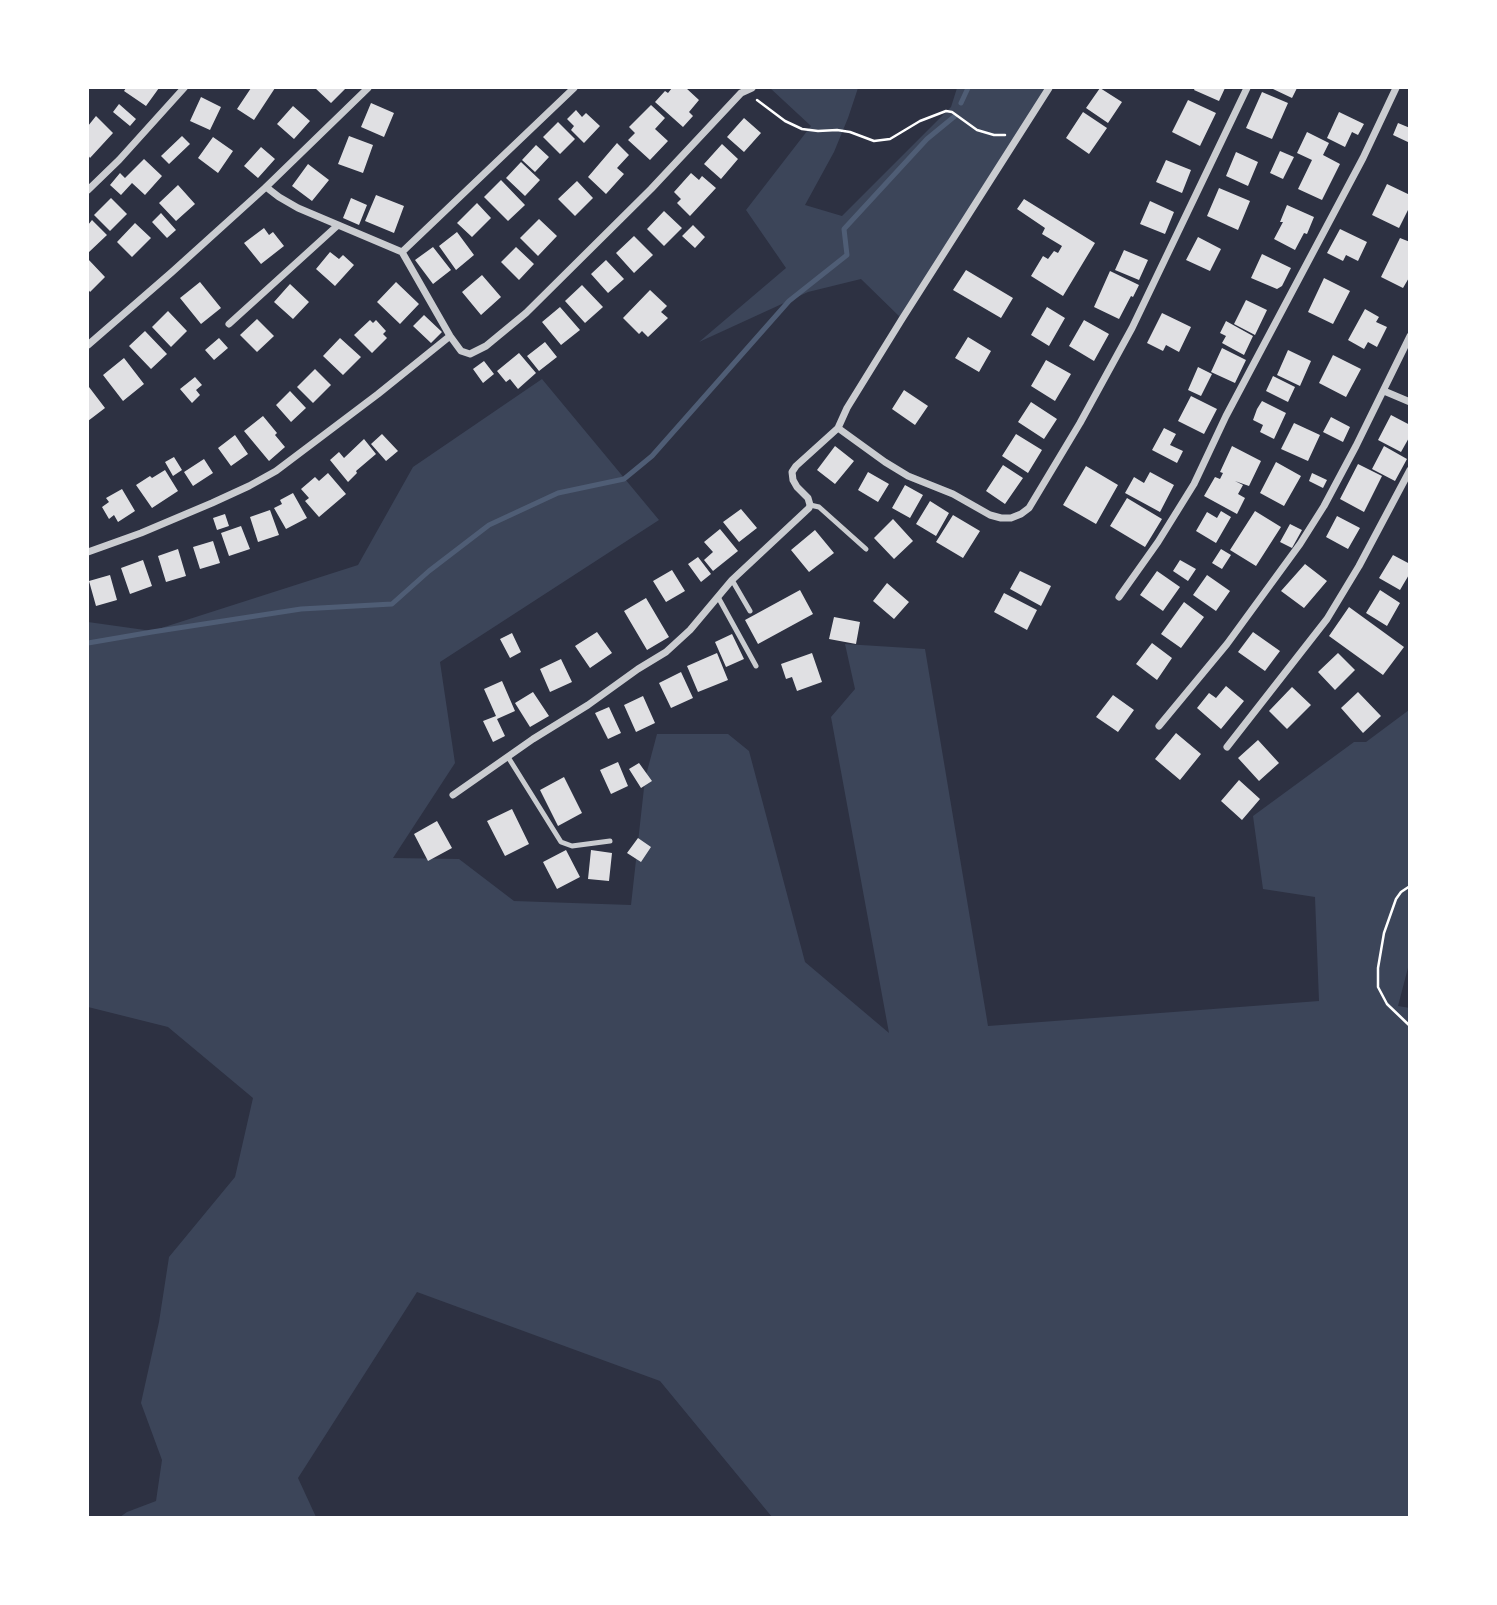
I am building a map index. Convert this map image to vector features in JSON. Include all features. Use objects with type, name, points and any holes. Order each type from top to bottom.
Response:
[{"type":"street","points":[[88,190],[184,88]]},
{"type":"street","points":[[88,345],[266,187],[368,88]]},
{"type":"street","points":[[402,253],[575,88]]},
{"type":"street","points":[[266,187],[298,208],[402,253],[450,336],[461,351],[470,354],[486,346],[516,322],[651,188],[741,93],[752,88]]},
{"type":"street","points":[[453,795],[666,652],[691,630],[732,580],[807,510],[810,505],[808,498],[797,487],[792,472],[838,428],[847,408],[902,319],[1049,88]]},
{"type":"street","points":[[838,428],[908,476],[953,494],[990,515],[1011,518],[1029,508],[1080,424],[1132,328],[1247,88]]},
{"type":"street","points":[[1119,597],[1194,484],[1226,416],[1363,158],[1396,88]]},
{"type":"street","points":[[229,324],[338,225]]},
{"type":"street","points":[[88,552],[222,499],[276,471],[450,336]]},
{"type":"street","points":[[1159,726],[1227,644],[1300,544],[1324,506],[1384,391],[1409,336]]},
{"type":"street","points":[[1384,391],[1409,402]]},
{"type":"street","points":[[1227,747],[1333,609],[1359,566],[1409,470]]},
{"type":"lane","points":[[810,505],[819,508],[866,549]]},
{"type":"lane","points":[[732,580],[750,611]]},
{"type":"lane","points":[[719,597],[756,666]]},
{"type":"lane","points":[[508,757],[561,842],[572,846],[610,841]]},
{"type":"path","points":[[741,93],[802,129],[850,131],[874,141],[890,139],[920,121],[946,111],[985,133],[1019,135]]},
{"type":"path","points":[[1409,886],[1401,891],[1396,900],[1384,933],[1378,968],[1378,987],[1387,1004],[1409,1026]]},
{"type":"shaded area","points":[[770,88],[858,88],[834,152],[805,205],[842,216],[951,107],[957,88],[1049,88],[902,319],[861,279],[808,292],[699,342],[786,268],[746,210],[811,126]]},
{"type":"shaded area","points":[[542,379],[659,520],[440,662],[455,763],[393,858],[459,859],[514,901],[631,905],[645,779],[657,734],[728,734],[749,751],[805,962],[889,1033],[831,717],[855,689],[845,644],[925,649],[988,1026],[1319,1001],[1315,897],[1263,889],[1253,816],[1354,742],[1366,742],[1409,710],[1410,960],[1398,1006],[1410,1008],[1409,1517],[772,1517],[660,1381],[417,1292],[298,1478],[316,1517],[120,1517],[156,1501],[162,1460],[141,1403],[159,1322],[169,1257],[235,1177],[253,1098],[168,1027],[88,1007],[88,622],[152,631],[358,565],[413,467]]},
{"type":"building","points":[[126,88],[159,88],[146,106],[124,91]]},
{"type":"building","points":[[251,88],[275,88],[254,120],[237,109]]},
{"type":"building","points":[[315,88],[346,88],[331,103]]},
{"type":"building","points":[[672,88],[686,88],[699,100],[689,112],[693,116],[683,127],[655,102],[665,91],[668,93]]},
{"type":"building","points":[[1100,88],[1122,102],[1108,123],[1086,108]]},
{"type":"building","points":[[1225,88],[1219,101],[1194,90]]},
{"type":"building","points":[[1273,88],[1297,88],[1292,98]]},
{"type":"building","points":[[1262,92],[1288,103],[1272,139],[1246,128]]},
{"type":"building","points":[[201,97],[221,107],[210,130],[190,121]]},
{"type":"building","points":[[1188,100],[1216,113],[1200,146],[1172,132]]},
{"type":"building","points":[[371,103],[394,113],[384,137],[361,127]]},
{"type":"building","points":[[119,104],[136,119],[130,126],[113,112]]},
{"type":"building","points":[[651,105],[665,118],[655,129],[668,141],[650,160],[628,140],[635,133],[629,127]]},
{"type":"building","points":[[293,106],[310,121],[294,139],[277,124]]},
{"type":"building","points":[[576,110],[582,117],[586,113],[600,126],[584,143],[571,130],[574,126],[567,119]]},
{"type":"building","points":[[1083,112],[1107,128],[1089,154],[1066,138]]},
{"type":"building","points":[[1339,112],[1364,124],[1358,135],[1352,132],[1345,147],[1327,138]]},
{"type":"building","points":[[96,116],[113,133],[90,158],[88,126]]},
{"type":"building","points":[[744,118],[761,133],[744,152],[727,137]]},
{"type":"building","points":[[558,122],[575,139],[560,154],[543,137]]},
{"type":"building","points":[[1398,123],[1410,128],[1410,143],[1393,135]]},
{"type":"building","points":[[1307,132],[1329,143],[1323,155],[1340,164],[1322,200],[1298,189],[1312,160],[1297,153]]},
{"type":"building","points":[[182,136],[190,144],[169,164],[161,156]]},
{"type":"building","points":[[349,136],[373,145],[363,173],[338,164]]},
{"type":"building","points":[[213,137],[233,151],[218,173],[198,158]]},
{"type":"building","points":[[617,143],[629,155],[617,168],[624,174],[606,194],[588,177]]},
{"type":"building","points":[[722,144],[738,159],[721,179],[704,164]]},
{"type":"building","points":[[536,145],[549,157],[535,172],[522,160]]},
{"type":"building","points":[[261,147],[275,159],[258,178],[244,166]]},
{"type":"building","points":[[1280,151],[1294,157],[1283,179],[1270,173]]},
{"type":"building","points":[[1236,152],[1258,162],[1248,186],[1226,176]]},
{"type":"building","points":[[144,159],[162,176],[145,195],[132,183],[121,195],[110,185],[120,173],[125,178]]},
{"type":"building","points":[[1166,160],[1191,170],[1182,193],[1156,182]]},
{"type":"building","points":[[521,162],[540,180],[525,196],[506,178]]},
{"type":"building","points":[[308,164],[329,180],[312,201],[292,186]]},
{"type":"building","points":[[691,173],[699,180],[702,176],[716,188],[690,216],[677,203],[681,199],[674,192]]},
{"type":"building","points":[[501,180],[525,205],[508,221],[484,197]]},
{"type":"building","points":[[577,181],[593,198],[575,216],[558,199]]},
{"type":"building","points":[[1387,184],[1410,195],[1410,206],[1399,228],[1372,215]]},
{"type":"building","points":[[178,185],[195,204],[176,221],[159,203]]},
{"type":"building","points":[[1219,188],[1250,201],[1238,230],[1207,216]]},
{"type":"building","points":[[376,195],[404,206],[394,233],[365,221]]},
{"type":"building","points":[[111,198],[127,214],[110,231],[94,215]]},
{"type":"building","points":[[351,198],[367,205],[359,225],[343,218]]},
{"type":"building","points":[[1024,199],[1095,243],[1063,296],[1031,276],[1043,256],[1048,259],[1054,251],[1058,253],[1062,246],[1042,234],[1045,228],[1017,209]]},
{"type":"building","points":[[1150,201],[1174,212],[1165,234],[1140,224]]},
{"type":"building","points":[[477,203],[491,218],[472,237],[457,223]]},
{"type":"building","points":[[1287,205],[1314,217],[1307,234],[1304,233],[1295,250],[1274,239],[1283,222],[1280,222]]},
{"type":"building","points":[[664,211],[682,228],[664,246],[647,229]]},
{"type":"building","points":[[161,213],[176,230],[167,238],[152,222]]},
{"type":"building","points":[[539,219],[557,236],[538,256],[520,238]]},
{"type":"building","points":[[92,220],[107,235],[88,253],[88,225]]},
{"type":"building","points":[[135,223],[151,238],[132,257],[117,242]]},
{"type":"building","points":[[693,225],[705,237],[695,248],[682,236]]},
{"type":"building","points":[[264,228],[269,235],[273,232],[284,246],[261,264],[244,243]]},
{"type":"building","points":[[1340,229],[1367,242],[1358,261],[1346,255],[1343,261],[1327,253]]},
{"type":"building","points":[[457,232],[474,255],[456,270],[439,246]]},
{"type":"building","points":[[634,236],[653,255],[634,273],[616,253]]},
{"type":"building","points":[[1198,237],[1221,249],[1210,271],[1186,260]]},
{"type":"building","points":[[1400,238],[1410,242],[1410,276],[1403,288],[1381,277]]},
{"type":"building","points":[[433,247],[451,270],[433,284],[415,260]]},
{"type":"building","points":[[516,247],[534,264],[519,280],[501,262]]},
{"type":"building","points":[[1124,250],[1148,260],[1139,280],[1115,270]]},
{"type":"building","points":[[330,252],[339,259],[343,255],[354,265],[335,286],[316,269]]},
{"type":"building","points":[[1262,254],[1291,268],[1282,286],[1277,289],[1251,278]]},
{"type":"building","points":[[88,259],[105,277],[90,292],[88,289]]},
{"type":"building","points":[[606,260],[624,279],[608,293],[591,274]]},
{"type":"building","points":[[966,270],[1013,298],[1001,318],[953,290]]},
{"type":"building","points":[[1110,271],[1139,285],[1119,319],[1094,307]]},
{"type":"building","points":[[482,275],[501,297],[481,315],[462,292]]},
{"type":"building","points":[[1324,278],[1350,291],[1333,324],[1308,312]]},
{"type":"building","points":[[200,282],[221,308],[201,324],[180,298]]},
{"type":"building","points":[[396,282],[419,304],[400,324],[377,302]]},
{"type":"building","points":[[290,284],[309,302],[293,319],[274,302]]},
{"type":"building","points":[[582,285],[603,307],[585,323],[565,301]]},
{"type":"building","points":[[650,290],[667,306],[661,312],[668,318],[648,337],[642,331],[639,334],[623,318]]},
{"type":"building","points":[[1246,300],[1267,310],[1255,335],[1234,324]]},
{"type":"building","points":[[560,307],[580,330],[561,345],[542,322]]},
{"type":"building","points":[[1047,307],[1065,318],[1049,346],[1031,335]]},
{"type":"building","points":[[1365,309],[1379,317],[1376,322],[1387,327],[1377,347],[1368,342],[1364,349],[1348,340]]},
{"type":"building","points":[[168,311],[187,331],[171,347],[152,327]]},
{"type":"building","points":[[1162,313],[1191,327],[1179,352],[1166,345],[1163,351],[1147,343]]},
{"type":"building","points":[[424,315],[442,332],[431,343],[413,326]]},
{"type":"building","points":[[257,319],[274,336],[257,352],[240,335]]},
{"type":"building","points":[[370,320],[373,323],[376,320],[386,331],[383,334],[387,338],[372,353],[354,335]]},
{"type":"building","points":[[1084,320],[1109,334],[1094,361],[1069,346]]},
{"type":"building","points":[[1226,321],[1253,336],[1244,355],[1222,343],[1226,336],[1220,333]]},
{"type":"building","points":[[145,331],[167,354],[151,369],[129,346]]},
{"type":"building","points":[[968,337],[991,351],[979,372],[955,358]]},
{"type":"building","points":[[219,338],[228,348],[214,360],[205,350]]},
{"type":"building","points":[[340,338],[361,357],[343,375],[323,356]]},
{"type":"building","points":[[545,342],[557,357],[539,371],[527,356]]},
{"type":"building","points":[[1222,348],[1246,360],[1235,383],[1211,372]]},
{"type":"building","points":[[1288,350],[1311,361],[1300,386],[1277,375]]},
{"type":"building","points":[[519,353],[536,373],[518,389],[510,379],[506,382],[497,371]]},
{"type":"building","points":[[1333,355],[1361,369],[1346,397],[1319,383]]},
{"type":"building","points":[[124,358],[144,384],[123,401],[103,375]]},
{"type":"building","points":[[1046,360],[1071,374],[1055,401],[1031,386]]},
{"type":"building","points":[[484,361],[494,374],[483,383],[473,369]]},
{"type":"building","points":[[1198,367],[1212,374],[1201,396],[1188,390]]},
{"type":"building","points":[[315,369],[331,385],[313,403],[297,387]]},
{"type":"building","points":[[1273,376],[1295,387],[1288,402],[1266,391]]},
{"type":"building","points":[[195,377],[202,385],[196,390],[200,395],[192,403],[180,389]]},
{"type":"building","points":[[88,388],[105,408],[88,421]]},
{"type":"building","points":[[904,390],[928,406],[915,425],[892,409]]},
{"type":"building","points":[[290,391],[306,408],[291,422],[276,405]]},
{"type":"building","points":[[1191,396],[1217,409],[1204,434],[1178,421]]},
{"type":"building","points":[[1262,401],[1286,413],[1274,439],[1260,432],[1263,425],[1253,420]]},
{"type":"building","points":[[1031,402],[1057,419],[1044,439],[1018,422]]},
{"type":"building","points":[[1391,415],[1410,425],[1410,436],[1401,452],[1378,440]]},
{"type":"building","points":[[263,416],[285,447],[269,461],[244,431]]},
{"type":"building","points":[[1331,417],[1350,427],[1343,442],[1323,432]]},
{"type":"building","points":[[1294,423],[1320,435],[1308,461],[1281,449]]},
{"type":"building","points":[[1164,428],[1176,434],[1170,445],[1183,451],[1177,463],[1152,450]]},
{"type":"building","points":[[382,434],[398,451],[386,461],[371,444]]},
{"type":"building","points":[[1016,434],[1042,450],[1028,473],[1002,456]]},
{"type":"building","points":[[235,435],[248,454],[231,466],[218,448]]},
{"type":"building","points":[[364,439],[376,454],[356,471],[348,482],[330,460],[339,452],[344,458]]},
{"type":"building","points":[[835,446],[854,461],[835,484],[817,470]]},
{"type":"building","points":[[1232,446],[1261,461],[1249,486],[1235,481],[1243,485],[1238,494],[1245,498],[1237,514],[1204,496],[1215,477],[1220,479],[1223,473],[1220,472]]},
{"type":"building","points":[[1384,446],[1407,459],[1395,481],[1372,469]]},
{"type":"building","points":[[174,457],[182,470],[173,476],[165,462]]},
{"type":"building","points":[[204,459],[213,473],[193,486],[184,472]]},
{"type":"building","points":[[1276,462],[1301,476],[1284,506],[1260,493]]},
{"type":"building","points":[[1358,464],[1382,476],[1364,512],[1340,499]]},
{"type":"building","points":[[1003,465],[1023,478],[1005,504],[986,491]]},
{"type":"building","points":[[1086,466],[1118,485],[1096,524],[1063,505]]},
{"type":"building","points":[[165,470],[178,491],[152,508],[136,485]]},
{"type":"building","points":[[868,472],[889,484],[878,502],[858,490]]},
{"type":"building","points":[[1150,472],[1174,485],[1160,512],[1125,493],[1134,477],[1144,483]]},
{"type":"building","points":[[328,473],[346,494],[319,517],[305,501],[309,498],[301,489],[315,477],[319,481]]},
{"type":"building","points":[[1312,473],[1327,480],[1323,488],[1309,481]]},
{"type":"building","points":[[905,485],[923,495],[910,518],[892,508]]},
{"type":"building","points":[[122,489],[135,511],[118,522],[114,515],[109,519],[102,507],[109,502],[106,498]]},
{"type":"building","points":[[293,493],[307,518],[286,529],[274,508],[282,504],[280,500]]},
{"type":"building","points":[[1127,498],[1162,519],[1145,547],[1110,526]]},
{"type":"building","points":[[930,501],[949,513],[936,536],[916,524]]},
{"type":"building","points":[[741,509],[757,528],[739,542],[723,522]]},
{"type":"building","points":[[270,510],[279,535],[258,542],[250,517]]},
{"type":"building","points":[[1221,511],[1231,517],[1216,543],[1196,531],[1207,512],[1217,518]]},
{"type":"building","points":[[1255,511],[1281,527],[1256,566],[1230,550]]},
{"type":"building","points":[[225,514],[229,526],[217,530],[213,518]]},
{"type":"building","points":[[953,515],[980,531],[963,558],[936,542]]},
{"type":"building","points":[[1337,516],[1360,528],[1348,549],[1326,537]]},
{"type":"building","points":[[893,519],[913,541],[894,559],[874,538]]},
{"type":"building","points":[[1290,524],[1302,530],[1292,548],[1280,542]]},
{"type":"building","points":[[241,526],[250,549],[229,556],[221,533]]},
{"type":"building","points":[[720,529],[738,551],[713,571],[704,560],[713,552],[704,542]]},
{"type":"building","points":[[815,530],[834,553],[809,572],[791,550]]},
{"type":"building","points":[[213,541],[220,563],[200,569],[193,547]]},
{"type":"building","points":[[178,549],[186,576],[166,582],[158,556]]},
{"type":"building","points":[[1221,549],[1231,555],[1222,569],[1212,563]]},
{"type":"building","points":[[1393,555],[1410,564],[1410,573],[1400,590],[1379,578]]},
{"type":"building","points":[[698,557],[711,574],[701,582],[688,564]]},
{"type":"building","points":[[143,560],[152,586],[130,594],[121,568]]},
{"type":"building","points":[[1180,560],[1196,569],[1188,581],[1173,571]]},
{"type":"building","points":[[1305,564],[1327,581],[1304,608],[1281,591]]},
{"type":"building","points":[[672,570],[685,591],[666,602],[653,581]]},
{"type":"building","points":[[1020,571],[1051,586],[1041,606],[1010,589]]},
{"type":"building","points":[[1157,571],[1180,587],[1163,611],[1140,595]]},
{"type":"building","points":[[110,575],[117,600],[96,606],[89,581]]},
{"type":"building","points":[[1207,575],[1230,591],[1216,611],[1193,595]]},
{"type":"building","points":[[887,583],[909,602],[894,619],[873,601]]},
{"type":"building","points":[[800,590],[813,614],[758,644],[745,620]]},
{"type":"building","points":[[1380,590],[1400,603],[1387,626],[1366,613]]},
{"type":"building","points":[[1004,593],[1037,610],[1027,630],[994,612]]},
{"type":"building","points":[[646,598],[669,637],[647,650],[624,611]]},
{"type":"building","points":[[1184,602],[1204,617],[1181,648],[1161,634]]},
{"type":"building","points":[[1349,607],[1404,647],[1383,675],[1329,636]]},
{"type":"building","points":[[834,617],[860,622],[856,644],[829,639]]},
{"type":"building","points":[[597,632],[612,653],[590,668],[575,646]]},
{"type":"building","points":[[1253,632],[1280,651],[1265,671],[1238,652]]},
{"type":"building","points":[[512,633],[521,652],[510,658],[500,639]]},
{"type":"building","points":[[732,634],[744,659],[726,667],[715,642]]},
{"type":"building","points":[[1152,643],[1172,658],[1157,680],[1136,664]]},
{"type":"building","points":[[717,653],[728,680],[698,692],[687,666]]},
{"type":"building","points":[[812,653],[822,682],[797,691],[792,677],[786,679],[781,664]]},
{"type":"building","points":[[1338,653],[1355,670],[1335,690],[1318,672]]},
{"type":"building","points":[[561,659],[572,682],[550,692],[540,669]]},
{"type":"building","points":[[681,672],[693,698],[671,708],[659,683]]},
{"type":"building","points":[[502,681],[515,711],[497,719],[505,736],[493,742],[483,721],[496,716],[484,689]]},
{"type":"building","points":[[1226,686],[1244,701],[1221,729],[1197,708],[1209,693],[1216,698]]},
{"type":"building","points":[[1292,687],[1311,705],[1287,729],[1269,711]]},
{"type":"building","points":[[533,692],[549,716],[530,727],[515,703]]},
{"type":"building","points":[[1358,692],[1381,716],[1363,733],[1341,708]]},
{"type":"building","points":[[1113,695],[1134,710],[1118,732],[1096,717]]},
{"type":"building","points":[[643,696],[655,723],[636,732],[624,705]]},
{"type":"building","points":[[609,707],[621,733],[608,739],[595,713]]},
{"type":"building","points":[[1176,733],[1201,754],[1180,780],[1155,759]]},
{"type":"building","points":[[1258,740],[1279,763],[1259,781],[1238,758]]},
{"type":"building","points":[[618,762],[628,786],[611,794],[600,770]]},
{"type":"building","points":[[639,763],[652,781],[641,788],[629,769]]},
{"type":"building","points":[[564,777],[582,813],[558,826],[540,790]]},
{"type":"building","points":[[1239,780],[1260,799],[1242,820],[1221,801]]},
{"type":"building","points":[[512,809],[529,844],[505,856],[487,821]]},
{"type":"building","points":[[437,821],[452,848],[428,861],[414,834]]},
{"type":"building","points":[[638,838],[651,847],[641,862],[627,853]]},
{"type":"building","points":[[566,850],[580,877],[557,889],[543,862]]},
{"type":"building","points":[[591,850],[612,853],[609,881],[588,879]]},
{"type":"waterway","points":[[961,103],[968,88]]},
{"type":"waterway","points":[[88,643],[301,609],[392,604],[429,571],[489,525],[558,493],[624,479],[652,456],[789,301],[847,255],[844,229],[927,139],[955,116]]}]
